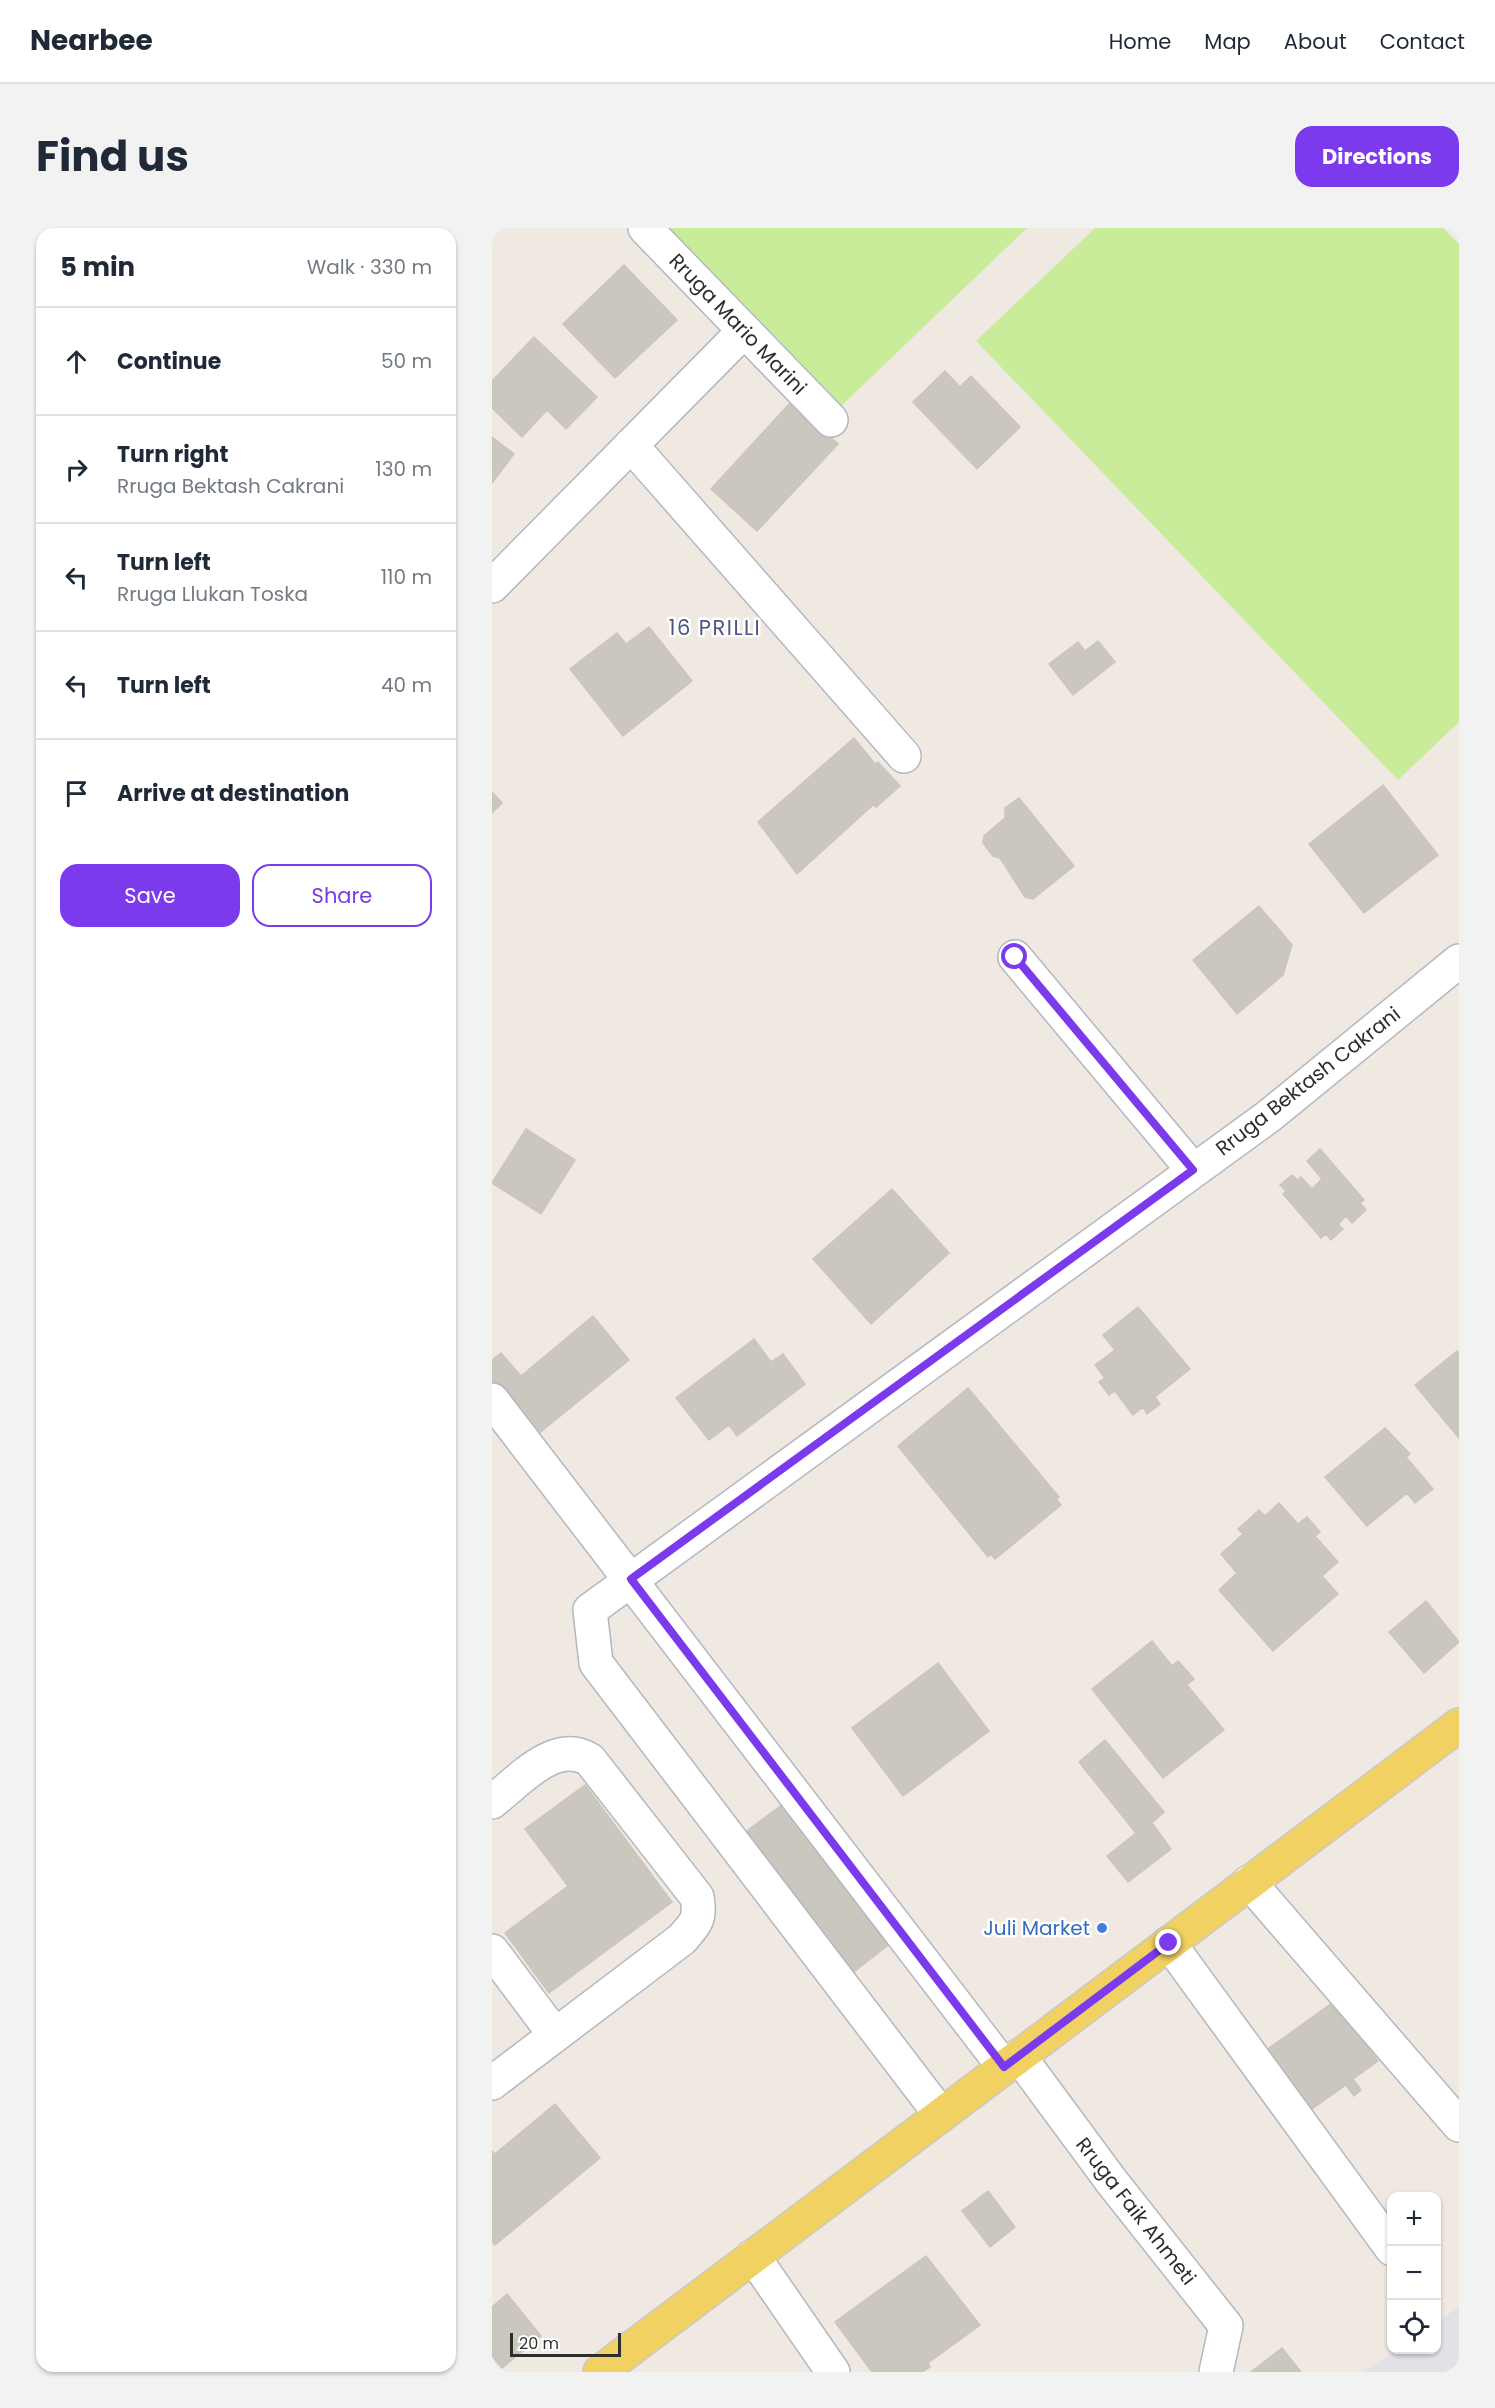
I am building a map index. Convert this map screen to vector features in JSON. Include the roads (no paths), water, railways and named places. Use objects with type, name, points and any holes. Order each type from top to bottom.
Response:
[{"type":"main road","points":[[600,2372],[1459,1725]]},
{"type":"street","name":"Rruga Mario Marini","points":[[645,228],[831,420]]},
{"type":"street","points":[[492,586],[744,331]]},
{"type":"street","points":[[631,445],[904,756]]},
{"type":"street","points":[[1015,957],[1193,1170]]},
{"type":"street","name":"Rruga Bektash Cakrani","points":[[941,2115],[596,1663],[591,1610],[1269,1116],[1459,961]]},
{"type":"street","name":"Rruga Faik Ahmeti","points":[[492,1400],[1012,2062],[1112,2182],[1226,2326],[1216,2372]]},
{"type":"street","points":[[492,1802],[554,1755],[569,1752],[580,1754],[590,1760],[697,1897],[700,1912],[695,1924],[682,1939],[492,2083]]},
{"type":"street","points":[[1249,1882],[1459,2125]]},
{"type":"street","points":[[1169,1943],[1390,2246]]},
{"type":"street","points":[[492,1950],[555,2035]]},
{"type":"street","points":[[753,2256],[833,2372]]},
{"type":"place","name":"Juli Market","points":[[1102,1928]]},
{"type":"district","name":"16 PRILLI","points":[[715,628]]}]
